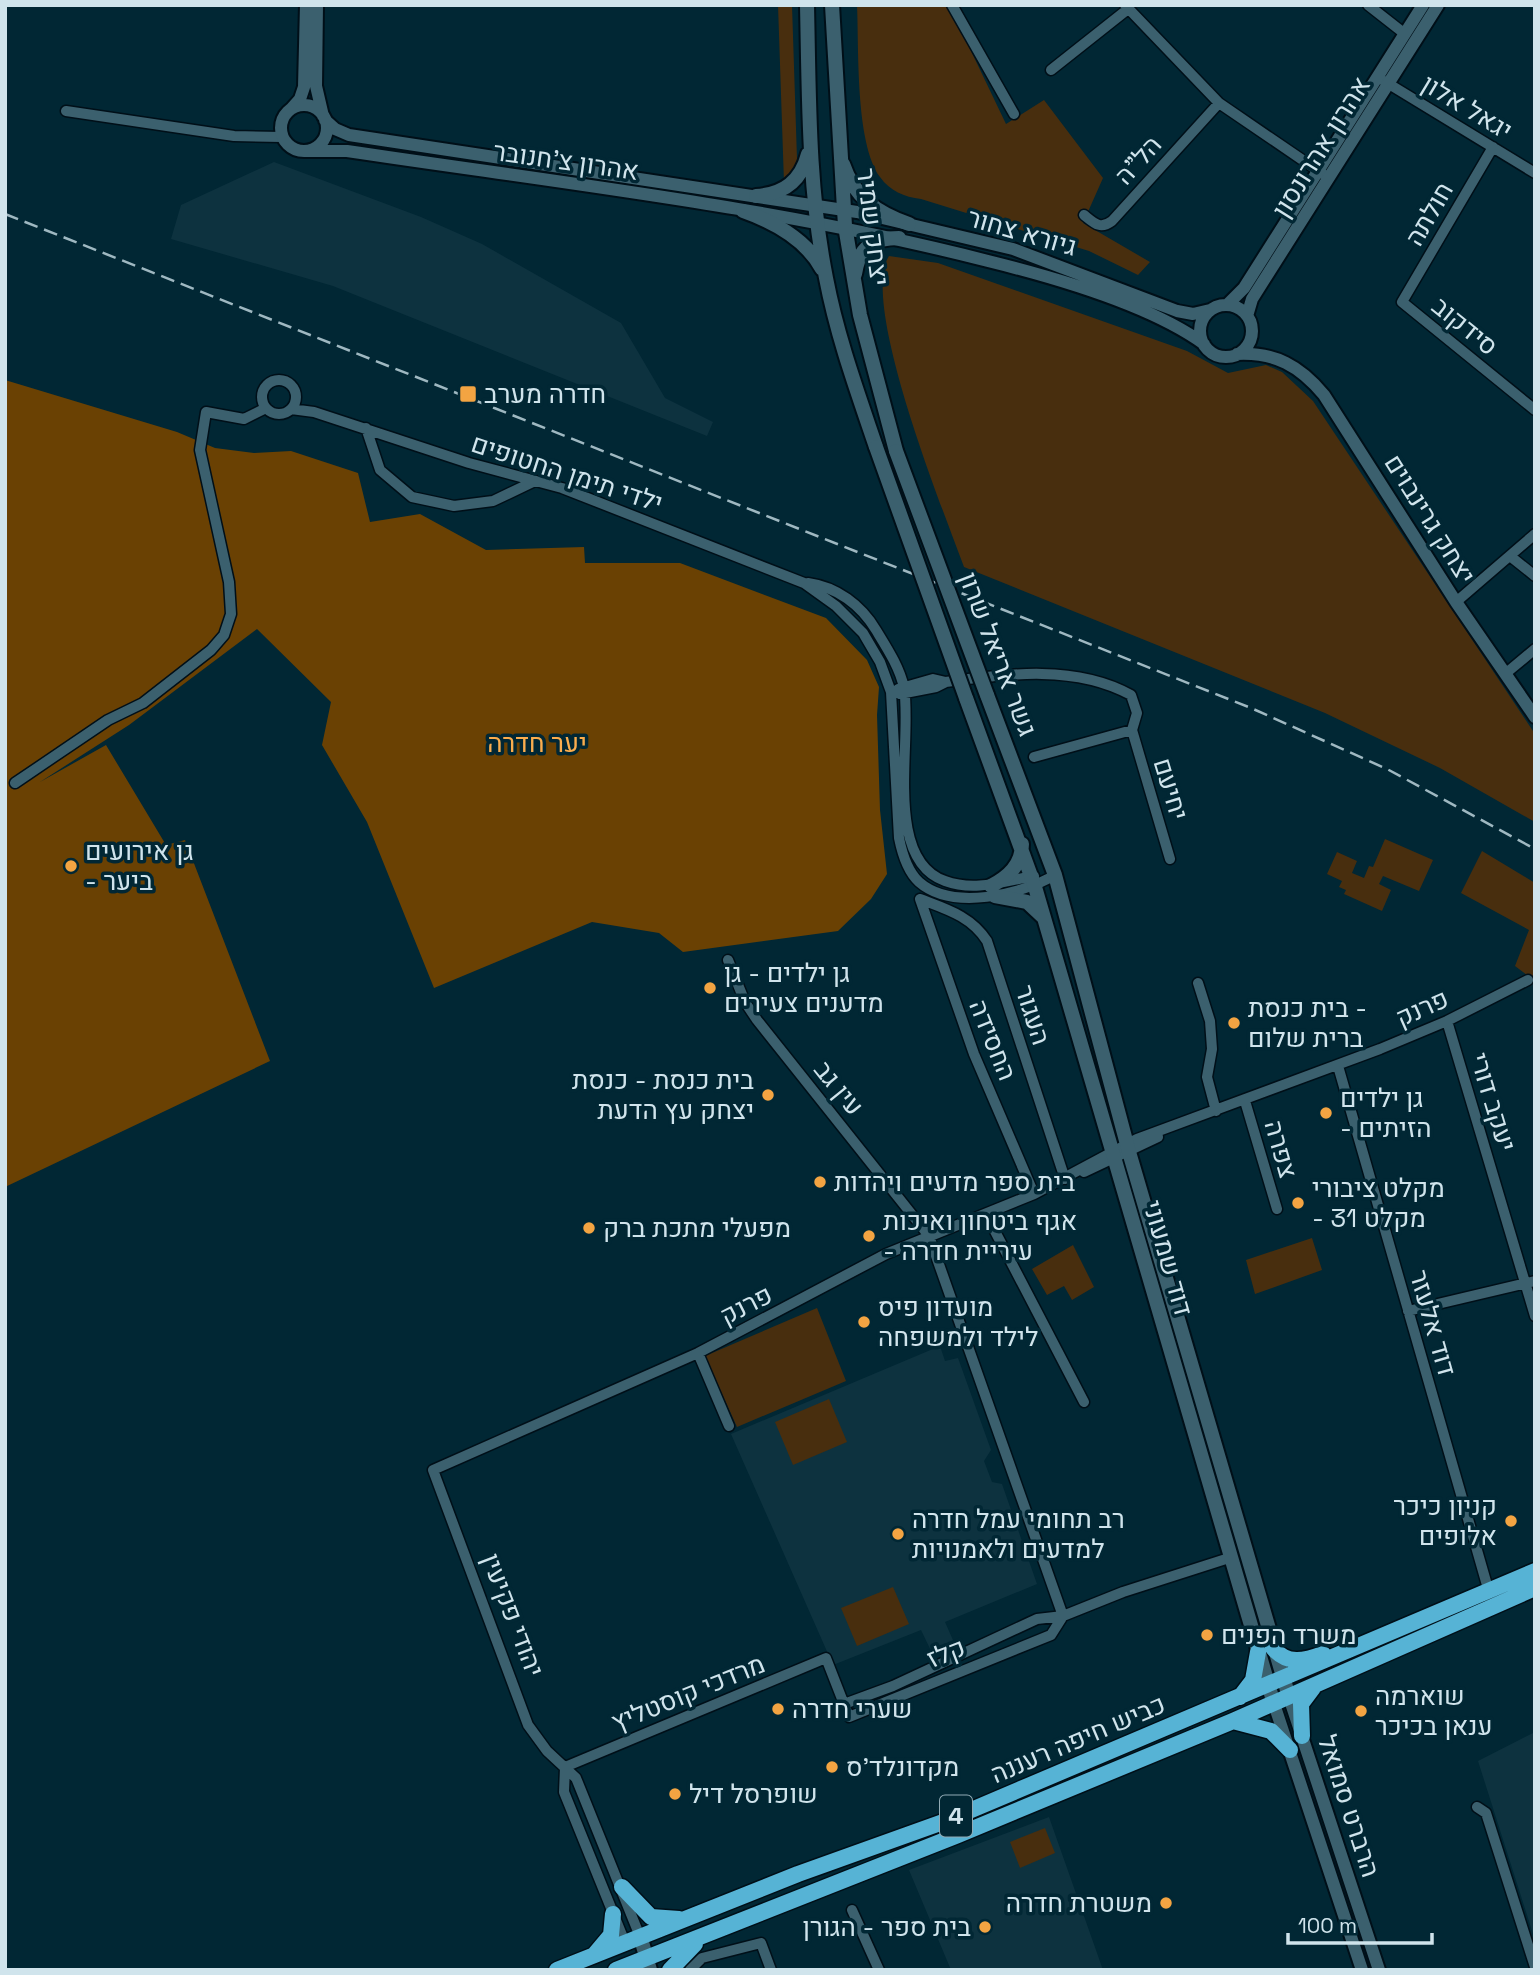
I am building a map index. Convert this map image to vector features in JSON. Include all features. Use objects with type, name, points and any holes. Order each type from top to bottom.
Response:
[{"type":"highway","name":"כביש חיפה רעננה","points":[[557,1970],[943,1822],[1535,1571]]},
{"type":"highway","name":"כביש חיפה רעננה","points":[[616,1970],[641,1965],[1233,1721],[1535,1588]]},
{"type":"highway","points":[[1238,1698],[1253,1680],[1265,1650],[1284,1658],[1300,1660],[1355,1641],[1364,1645]]},
{"type":"highway","points":[[1302,1736],[1301,1704],[1315,1686]]},
{"type":"highway","points":[[1233,1721],[1271,1731],[1290,1751]]},
{"type":"highway","points":[[622,1887],[651,1917],[669,1921],[695,1916]]},
{"type":"highway","points":[[588,1959],[611,1935],[613,1914]]},
{"type":"highway","points":[[670,1970],[677,1960],[705,1937]]},
{"type":"main road","name":"יצחק שמיר","points":[[807,5],[810,146],[825,276],[844,353],[876,447]]},
{"type":"main road","name":"יצחק שמיר","points":[[832,5],[838,147],[845,226],[869,355],[896,451]]},
{"type":"main road","points":[[756,196],[782,191],[796,181],[810,146]]},
{"type":"main road","points":[[838,147],[851,183],[866,202],[888,217],[909,225]]},
{"type":"main road","points":[[743,211],[792,235],[811,253],[825,276]]},
{"type":"main road","points":[[855,286],[857,265],[866,246],[877,240],[899,238]]},
{"type":"main road","name":"גשר אריאל שרון","points":[[876,447],[1021,844]]},
{"type":"main road","name":"גשר אריאל שרון","points":[[896,451],[1055,875]]},
{"type":"main road","points":[[1021,844],[1019,860],[993,891],[1027,902],[1045,919]]},
{"type":"main road","name":"דוד שמעוני","points":[[1021,844],[1034,881],[1229,1558],[1265,1650],[1281,1700]]},
{"type":"main road","name":"דוד שמעוני","points":[[1055,875],[1265,1650]]},
{"type":"main road","name":"יהודי פקיעין","points":[[633,1941],[641,1965]]},
{"type":"street","points":[[306,5],[304,90],[281,122],[282,137],[294,149],[308,150],[322,142],[327,129],[316,86],[317,5]]},
{"type":"street","points":[[952,5],[1014,114]]},
{"type":"street","points":[[1368,5],[1405,34]]},
{"type":"street","name":"אהרון אהרונסון","points":[[1383,80],[1405,34],[1423,5]]},
{"type":"street","name":"אהרון אהרונסון","points":[[1227,305],[1244,288],[1323,174],[1383,80],[1438,5]]},
{"type":"street","points":[[1051,70],[1126,7],[1219,103],[1323,174]]},
{"type":"street","name":"יגאל אלון","points":[[1383,80],[1535,173]]},
{"type":"street","name":"הל\"ה","points":[[1084,215],[1097,226],[1105,226],[1112,221],[1219,103]]},
{"type":"street","points":[[292,108],[309,106],[324,118]]},
{"type":"street","points":[[66,111],[234,136],[282,137]]},
{"type":"street","name":"אהרון צ'חנובר","points":[[324,118],[335,129],[349,135],[816,205]]},
{"type":"street","name":"חולתה","points":[[1402,302],[1493,147]]},
{"type":"street","name":"אהרון צ'חנובר","points":[[308,150],[346,151],[817,222]]},
{"type":"street","name":"אהרון אהרונסון","points":[[1247,316],[1252,299],[1323,174]]},
{"type":"street","name":"גיורא צחור","points":[[816,205],[843,209],[1044,259],[1178,311],[1193,314],[1210,310]]},
{"type":"street","name":"גיורא צחור","points":[[817,222],[899,238],[1060,280],[1174,325],[1204,344]]},
{"type":"street","name":"סידקוב","points":[[1402,302],[1535,410]]},
{"type":"street","points":[[1227,305],[1238,308],[1247,316],[1252,333],[1247,346],[1237,354],[1218,355],[1204,344],[1202,322],[1210,310],[1227,305]]},
{"type":"street","name":"יצחק גרינבוים","points":[[1252,333],[1276,357],[1311,379],[1324,395],[1455,602],[1535,718]]},
{"type":"street","name":"יצחק גרינבוים","points":[[1237,354],[1276,357]]},
{"type":"street","points":[[15,783],[108,720],[143,703],[211,650],[225,635],[230,623],[231,599],[200,450],[201,434],[206,412],[244,419],[266,408],[281,414],[291,409],[296,397],[290,385],[275,381],[263,392],[266,408]]},
{"type":"street","name":"ילדי תימן החטופים","points":[[296,397],[314,412]]},
{"type":"street","name":"ילדי תימן החטופים","points":[[291,409],[314,412],[469,463],[535,481],[674,530],[804,583],[836,606],[863,633],[880,662],[891,692],[896,818],[902,855],[919,882],[934,891],[968,897],[1055,875]]},
{"type":"street","points":[[366,428],[380,470],[412,497],[454,506],[494,501],[535,481]]},
{"type":"street","points":[[1455,602],[1535,534]]},
{"type":"street","points":[[1510,556],[1535,576]]},
{"type":"street","name":"ילדי תימן החטופים","points":[[804,583],[826,586],[858,608],[883,641],[904,691],[906,825],[912,851],[923,868],[933,876],[947,882],[993,891]]},
{"type":"street","points":[[1505,674],[1535,649]]},
{"type":"street","name":"יחיעם","points":[[904,691],[936,687],[946,682],[1023,673],[1070,676],[1131,695],[1137,707],[1132,730],[1170,859]]},
{"type":"street","points":[[891,692],[904,691]]},
{"type":"street","name":"יחיעם","points":[[1034,757],[1132,730]]},
{"type":"street","name":"העגור","points":[[920,900],[963,917],[978,928],[987,940],[1065,1179]]},
{"type":"street","name":"החסידה","points":[[920,900],[930,935],[974,1054],[1034,1194]]},
{"type":"street","name":"עין גב","points":[[728,960],[745,1002],[757,1020],[929,1236],[1063,1616]]},
{"type":"street","name":"פרנק","points":[[433,1470],[698,1353],[886,1254],[1034,1194],[1172,1128],[1338,1066],[1447,1021],[1528,980]]},
{"type":"street","points":[[1198,983],[1210,1021],[1212,1049],[1207,1077],[1216,1111]]},
{"type":"street","name":"יעקב דורי","points":[[1447,1021],[1530,1282],[1535,1316]]},
{"type":"street","name":"דוד אלעזר","points":[[1338,1066],[1489,1592]]},
{"type":"street","name":"צפרה","points":[[1245,1101],[1277,1209]]},
{"type":"street","points":[[986,1214],[1084,1402]]},
{"type":"street","points":[[1408,1311],[1530,1282]]},
{"type":"street","points":[[698,1353],[729,1426]]},
{"type":"street","name":"יהודי פקיעין","points":[[433,1470],[528,1725],[547,1751],[565,1766],[580,1785],[622,1887],[633,1941]]},
{"type":"street","name":"קלז","points":[[1063,1616],[1051,1635],[849,1717],[844,1704],[893,1686],[1037,1619],[1063,1616],[1123,1592],[1229,1558]]},
{"type":"street","name":"מרדכי קוסטליץ","points":[[565,1766],[826,1658],[844,1704]]},
{"type":"street","name":"הרברט סמואל","points":[[1281,1700],[1302,1736],[1379,1970]]},
{"type":"street","name":"הרברט סמואל","points":[[1281,1700],[1290,1751],[1362,1970]]},
{"type":"street","name":"יהודי פקיעין","points":[[565,1766],[562,1774],[564,1792],[613,1914],[633,1941]]},
{"type":"street","points":[[1477,1807],[1486,1813],[1535,1967]]},
{"type":"street","points":[[852,1910],[879,1970]]},
{"type":"street","points":[[690,1970],[702,1958],[761,1943],[771,1970]]},
{"type":"shaded area","points":[[778,5],[792,5],[797,159],[793,173],[784,183]]},
{"type":"shaded area","points":[[857,5],[949,5],[1006,124],[1044,100],[1103,178],[1083,223],[1150,262],[1138,275],[1089,251],[909,197],[888,186],[872,162],[862,119]]},
{"type":"shaded area","points":[[274,162],[421,217],[482,244],[621,323],[665,398],[713,422],[707,436],[333,286],[171,239],[181,205]]},
{"type":"shaded area","points":[[889,256],[938,263],[1187,351],[1228,373],[1266,365],[1282,372],[1313,401],[1535,734],[1535,822],[1440,768],[1325,713],[964,567],[924,457],[894,361],[885,317],[883,281]]},
{"type":"shaded area","points":[[1385,839],[1433,860],[1419,891],[1383,876],[1379,884],[1391,890],[1382,911],[1344,894],[1346,890],[1339,887],[1342,881],[1327,874],[1337,852],[1357,861],[1352,873],[1364,878],[1369,866],[1373,867]]},
{"type":"shaded area","points":[[1482,851],[1535,883],[1535,981],[1515,966],[1529,930],[1461,893]]},
{"type":"shaded area","points":[[1312,1238],[1322,1270],[1255,1294],[1246,1260]]},
{"type":"shaded area","points":[[1073,1245],[1094,1287],[1072,1300],[1064,1286],[1047,1295],[1032,1269]]},
{"type":"shaded area","points":[[817,1308],[846,1381],[737,1427],[705,1356]]},
{"type":"shaded area","name":"רב תחומי עמל חדרה למדעים ולאמנויות","points":[[940,1346],[945,1361],[958,1358],[991,1450],[984,1461],[992,1482],[1002,1484],[1037,1584],[945,1622],[956,1647],[934,1657],[921,1630],[833,1665],[731,1434]]},
{"type":"shaded area","points":[[829,1399],[847,1442],[793,1465],[775,1422]]},
{"type":"shaded area","points":[[893,1587],[909,1624],[857,1646],[841,1608]]},
{"type":"shaded area","points":[[1535,1732],[1535,1940],[1478,1761]]},
{"type":"shaded area","points":[[1049,1817],[1103,1970],[951,1970],[909,1870]]},
{"type":"shaded area","points":[[1045,1828],[1055,1853],[1020,1868],[1010,1842]]},
{"type":"green space","name":"יער חדרה","points":[[5,380],[177,432],[215,448],[254,453],[291,451],[358,473],[370,522],[420,514],[486,550],[584,547],[585,563],[680,563],[826,618],[867,660],[879,687],[877,715],[880,810],[887,874],[871,899],[838,931],[683,952],[659,933],[592,922],[434,988],[367,822],[322,745],[331,702],[257,629],[129,725],[40,782],[106,745],[166,845],[185,840],[270,1061],[5,1187]]},
{"type":"railway","points":[[5,214],[1251,708],[1387,769],[1535,849]]},
{"type":"place","name":"חדרה מערב","points":[[468,394]]},
{"type":"place","name":"גן אירועים - ביער","points":[[71,866]]},
{"type":"place","name":"גן ילדים - גן מדענים צעירים","points":[[710,988]]},
{"type":"place","name":"בית כנסת - ברית שלום","points":[[1234,1023]]},
{"type":"place","name":"בית כנסת - כנסת יצחק עץ הדעת","points":[[768,1095]]},
{"type":"place","name":"גן ילדים - הזיתים","points":[[1326,1113]]},
{"type":"place","name":"בית ספר מדעים ויהדות","points":[[820,1182]]},
{"type":"place","name":"מקלט ציבורי - מקלט 31","points":[[1298,1203]]},
{"type":"place","name":"מפעלי מתכת ברק","points":[[589,1228]]},
{"type":"place","name":"אגף ביטחון ואיכות - עיריית חדרה","points":[[869,1236]]},
{"type":"place","name":"מועדון פיס לילד ולמשפחה","points":[[864,1322]]},
{"type":"place","name":"קניון כיכר אלופים","points":[[1511,1521]]},
{"type":"place","name":"רב תחומי עמל חדרה למדעים ולאמנויות","points":[[898,1534]]},
{"type":"place","name":"משרד הפנים","points":[[1207,1635]]},
{"type":"place","name":"שערי חדרה","points":[[778,1709]]},
{"type":"place","name":"שוארמה ענאן בכיכר","points":[[1361,1711]]},
{"type":"place","name":"מקדונלד'ס","points":[[832,1767]]},
{"type":"place","name":"שופרסל דיל","points":[[675,1794]]},
{"type":"place","name":"משטרת חדרה","points":[[1166,1903]]},
{"type":"place","name":"בית ספר - הגורן","points":[[985,1927]]}]
